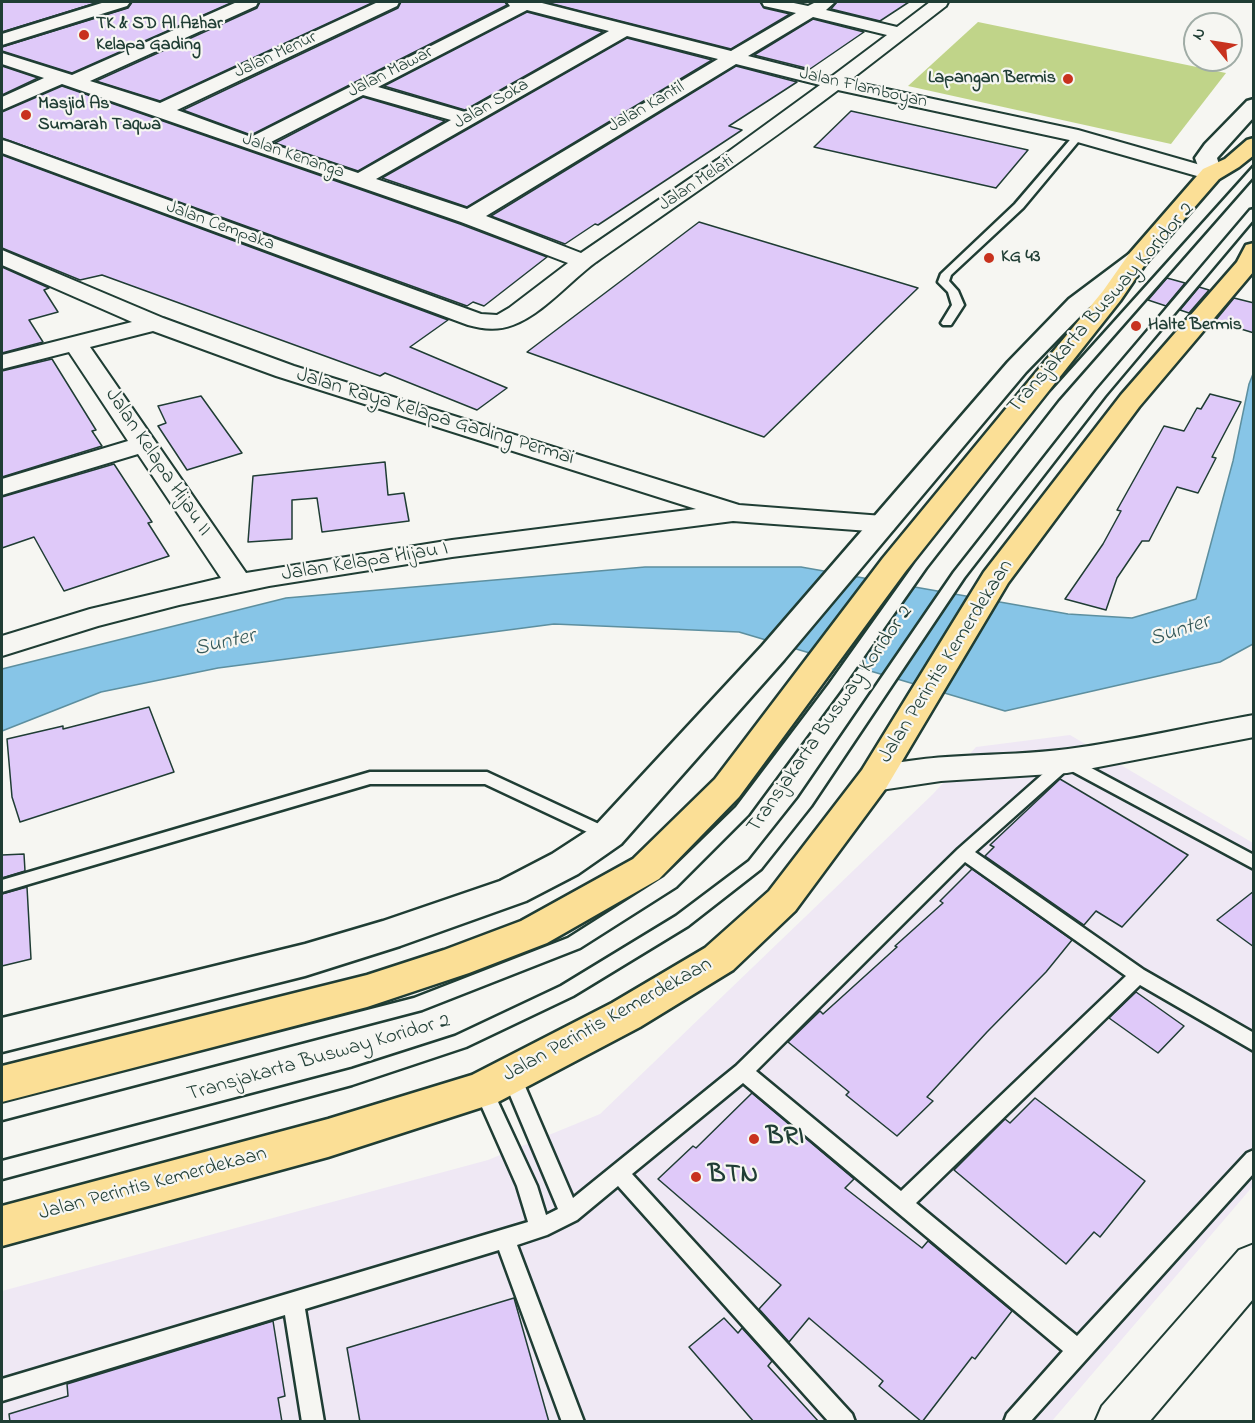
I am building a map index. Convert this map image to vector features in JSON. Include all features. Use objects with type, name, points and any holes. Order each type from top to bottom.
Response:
[{"type":"highway","points":[[2,1084],[367,991],[455,962],[534,932],[646,869],[727,788],[821,682],[1112,296],[1137,259],[1211,174],[1232,163],[1254,144]]},
{"type":"highway","name":"Jalan Perintis Kemerdekaan","points":[[2,1226],[328,1138],[497,1082],[626,1016],[719,958],[782,901],[874,778],[995,579],[1130,401],[1251,258]]},
{"type":"main road","points":[[2,40],[121,2]]},
{"type":"main road","points":[[1211,174],[1206,158],[1212,148],[1254,105]]},
{"type":"main road","points":[[2,1035],[305,960],[387,935],[513,891],[565,864],[608,835],[773,653],[1017,367],[1078,304],[1137,259]]},
{"type":"street","points":[[2,104],[250,2]]},
{"type":"street","name":"Jalan Menur","points":[[161,110],[391,2]]},
{"type":"street","name":"Jalan Flamboyan","points":[[523,2],[837,84],[1078,136],[1211,174]]},
{"type":"street","name":"Jalan Mawar","points":[[252,144],[523,2]]},
{"type":"street","points":[[770,2],[901,33]]},
{"type":"street","name":"Jalan Kantil","points":[[469,217],[609,130],[827,2]]},
{"type":"street","name":"Jalan Melati","points":[[439,307],[476,320],[498,322],[506,320],[583,261],[724,166],[837,84],[940,2]]},
{"type":"street","name":"Jalan Soka","points":[[360,180],[624,30]]},
{"type":"street","name":"Jalan Kenanga","points":[[2,58],[161,110],[252,144],[469,217],[583,261]]},
{"type":"street","points":[[361,88],[468,119]]},
{"type":"street","name":"Jalan Cempaka","points":[[2,146],[439,307]]},
{"type":"street","name":"Jalan Raya Kelapa Gading Permai","points":[[2,257],[155,323],[285,371],[736,513],[883,524]]},
{"type":"street","points":[[2,362],[155,323]]},
{"type":"street","name":"Jalan Kelapa Hijau II","points":[[75,343],[239,584]]},
{"type":"street","points":[[2,487],[145,444]]},
{"type":"street","name":"Jalan Kelapa Hijau I","points":[[2,646],[40,633],[147,604],[239,584],[497,543],[736,513]]},
{"type":"street","points":[[874,778],[941,769],[1067,761],[1254,726]]},
{"type":"street","points":[[1118,1422],[1254,1264]]},
{"type":"lane","points":[[947,323],[958,305],[953,291],[944,282],[946,274],[1019,206],[1078,136]]},
{"type":"lane","name":"Transjakarta Busway Koridor 2","points":[[907,565],[1254,169]]},
{"type":"lane","name":"Transjakarta Busway Koridor 2","points":[[2,1170],[363,1073],[460,1042],[567,991],[682,921],[755,865],[805,802],[959,575],[1101,393],[1254,212]]},
{"type":"lane","name":"Transjakarta Busway Koridor 2","points":[[2,1112],[416,1005],[574,943],[670,882],[741,811],[821,682]]},
{"type":"lane","points":[[2,1390],[505,1239],[540,1228],[570,1213],[620,1175],[743,1072],[964,853],[1067,761],[1254,863]]},
{"type":"lane","points":[[2,886],[370,778],[487,778],[608,835]]},
{"type":"lane","points":[[964,853],[1138,975],[1254,1043]]},
{"type":"lane","points":[[901,1204],[1138,975]]},
{"type":"lane","points":[[743,1072],[1078,1350]]},
{"type":"lane","points":[[497,1082],[570,1213]]},
{"type":"lane","points":[[497,1082],[540,1228]]},
{"type":"lane","points":[[1015,1422],[1078,1350],[1254,1160]]},
{"type":"lane","points":[[620,1175],[844,1422]]},
{"type":"lane","points":[[505,1239],[573,1422]]},
{"type":"lane","points":[[294,1304],[313,1422]]},
{"type":"shaded area","points":[[1070,735],[1253,843],[1253,1186],[1052,1421],[2,1422],[2,1291],[488,1160],[600,1114],[933,794],[976,747]]},
{"type":"green space","name":"Lapangan Bermis","points":[[978,22],[1183,64],[1183,72],[1226,73],[1171,144],[908,86]]},
{"type":"water","name":"Sunter","points":[[1253,374],[1253,644],[1220,662],[1005,711],[739,632],[554,624],[218,668],[101,692],[2,731],[2,669],[286,598],[645,567],[801,567],[1068,614],[1132,618],[1196,599],[1233,461]]},
{"type":"building","points":[[2,2],[99,2],[2,32]]},
{"type":"building","points":[[132,2],[233,2],[72,73],[2,51],[2,47],[128,8]]},
{"type":"building","points":[[260,2],[374,2],[160,101],[96,81],[257,8]]},
{"type":"building","points":[[401,2],[505,2],[507,5],[251,135],[183,110],[398,8]]},
{"type":"building","points":[[545,2],[760,2],[764,8],[790,14],[731,49]]},
{"type":"building","points":[[837,2],[909,2],[880,21],[831,9]]},
{"type":"building","points":[[527,12],[603,32],[465,110],[384,86]]},
{"type":"building","points":[[813,19],[864,32],[810,69],[754,55]]},
{"type":"building","points":[[627,38],[712,60],[467,207],[382,178]]},
{"type":"building","points":[[2,66],[38,78],[2,95]]},
{"type":"building","points":[[736,66],[797,82],[729,126],[742,130],[598,225],[595,224],[565,244],[491,216]]},
{"type":"building","points":[[62,86],[460,224],[547,257],[484,306],[473,302],[467,306],[2,138],[2,112]]},
{"type":"building","points":[[363,97],[445,121],[358,171],[275,143]]},
{"type":"building","points":[[851,111],[1028,150],[996,188],[814,147]]},
{"type":"building","points":[[2,155],[448,320],[410,347],[507,388],[477,410],[385,373],[380,376],[102,275],[80,280],[2,248]]},
{"type":"building","points":[[699,222],[918,288],[764,437],[527,352]]},
{"type":"building","points":[[2,267],[49,288],[44,290],[58,312],[29,320],[43,342],[2,353]]},
{"type":"building","points":[[1167,278],[1185,283],[1166,306],[1148,300]]},
{"type":"building","points":[[1199,287],[1209,290],[1189,313],[1180,310]]},
{"type":"building","points":[[1234,298],[1254,303],[1254,333],[1215,321]]},
{"type":"building","points":[[52,359],[96,430],[92,431],[102,446],[2,477],[2,371]]},
{"type":"building","points":[[1210,394],[1241,402],[1212,457],[1216,458],[1198,493],[1177,487],[1149,541],[1142,541],[1117,578],[1106,610],[1065,599],[1103,544],[1121,511],[1117,510],[1164,426],[1184,431],[1197,408],[1201,409]]},
{"type":"building","points":[[201,396],[242,453],[187,470],[158,426],[166,423],[158,406]]},
{"type":"building","points":[[385,462],[388,495],[404,493],[409,521],[322,532],[317,498],[292,500],[292,539],[248,542],[253,476]]},
{"type":"building","points":[[114,464],[152,522],[148,523],[169,556],[64,591],[34,537],[2,548],[2,497]]},
{"type":"building","points":[[149,707],[174,772],[20,822],[12,797],[7,739],[63,726],[63,729]]},
{"type":"building","points":[[1060,779],[1188,855],[1122,927],[1096,911],[1084,925],[985,856],[994,847],[990,845]]},
{"type":"building","points":[[24,854],[25,871],[2,878],[2,855]]},
{"type":"building","points":[[972,869],[1072,940],[1046,972],[927,1097],[933,1101],[897,1136],[846,1095],[849,1092],[788,1042],[820,1011],[823,1014],[897,947],[895,946],[943,903],[940,901]]},
{"type":"building","points":[[27,887],[31,959],[2,966],[2,894]]},
{"type":"building","points":[[1254,891],[1254,947],[1217,920]]},
{"type":"building","points":[[1136,992],[1184,1026],[1158,1053],[1109,1018]]},
{"type":"building","points":[[752,1093],[854,1179],[845,1188],[922,1248],[928,1241],[1012,1311],[975,1359],[972,1357],[922,1422],[879,1386],[883,1381],[809,1318],[789,1342],[759,1309],[781,1285],[658,1179],[693,1146],[696,1148]]},
{"type":"building","points":[[1035,1098],[1145,1181],[1100,1237],[1094,1232],[1066,1264],[954,1170],[1005,1119],[1010,1123]]},
{"type":"building","points":[[514,1298],[549,1422],[360,1422],[347,1348]]},
{"type":"building","points":[[724,1318],[738,1333],[742,1328],[772,1361],[768,1366],[819,1422],[754,1422],[689,1347]]},
{"type":"building","points":[[273,1321],[285,1396],[278,1398],[282,1422],[10,1422],[9,1414],[68,1396],[67,1384]]},
{"type":"place","name":"TK & SD Al Azhar Kelapa Gading","points":[[84,35]]},
{"type":"place","name":"Lapangan Bermis","points":[[1068,79]]},
{"type":"place","name":"Masjid As Sumarah Taqwa","points":[[26,115]]},
{"type":"place","name":"KG 43","points":[[989,258]]},
{"type":"place","name":"Halte Bermis","points":[[1136,326]]},
{"type":"place","name":"BRI","points":[[754,1139]]},
{"type":"place","name":"BTN","points":[[696,1177]]}]
